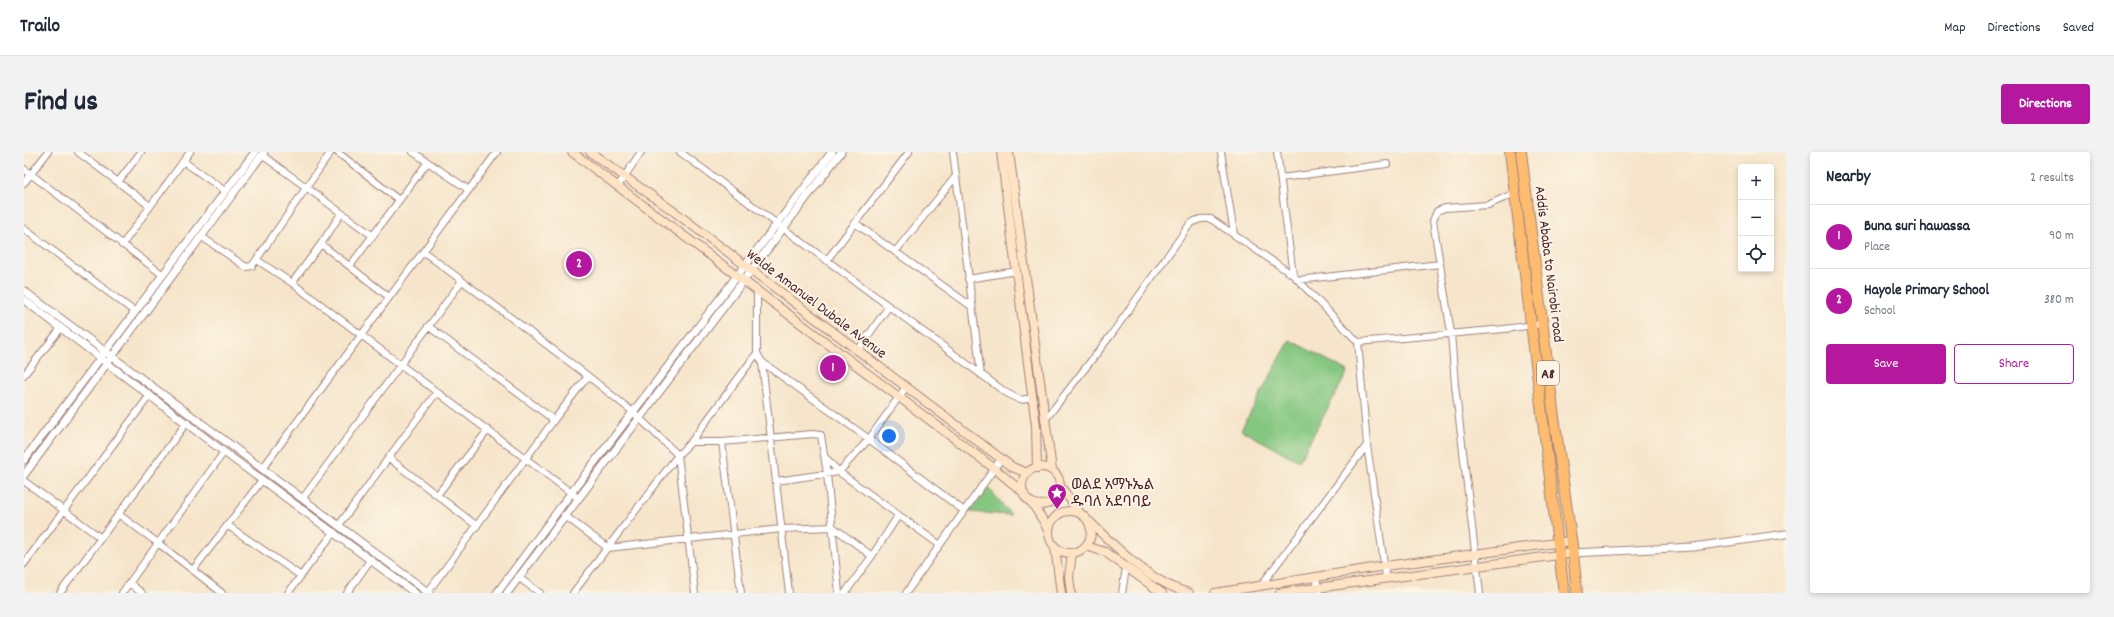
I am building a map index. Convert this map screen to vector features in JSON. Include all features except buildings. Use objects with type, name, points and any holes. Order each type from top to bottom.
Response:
[{"type":"highway","name":"Addis Ababa to Nairobi road","points":[[1510,152],[1564,593]]},
{"type":"highway","name":"Addis Ababa to Nairobi road","points":[[1521,152],[1577,593]]},
{"type":"main road","points":[[572,152],[757,288],[995,469],[1024,493],[1044,522],[1055,547],[1061,593]]},
{"type":"main road","name":"Welde Amanuel Dubale Avenue","points":[[590,152],[676,213],[818,322],[858,350],[1001,459],[1012,467],[1027,473]]},
{"type":"main road","points":[[1001,152],[1033,398],[1038,449],[1037,468]]},
{"type":"main road","points":[[1009,152],[1052,470],[1059,479],[1061,487],[1073,505],[1109,541],[1156,578],[1177,590],[1189,593]]},
{"type":"main road","points":[[811,330],[818,322]]},
{"type":"main road","points":[[1024,493],[1023,479],[1027,473],[1041,467],[1052,470]]},
{"type":"main road","points":[[1032,503],[1040,505],[1054,501],[1059,494],[1061,487]]},
{"type":"main road","points":[[1049,533],[1054,518],[1060,514],[1075,511],[1085,518],[1091,535],[1086,546]]},
{"type":"main road","points":[[1215,593],[1316,576],[1571,541]]},
{"type":"main road","points":[[1055,547],[1061,551],[1072,553],[1086,546],[1100,549],[1162,593]]},
{"type":"main road","points":[[1071,593],[1069,577],[1072,553]]},
{"type":"main road","points":[[1280,593],[1319,590],[1386,577],[1476,567],[1573,553]]},
{"type":"street","points":[[24,183],[48,152]]},
{"type":"street","points":[[78,152],[150,206]]},
{"type":"street","points":[[118,182],[142,152]]},
{"type":"street","points":[[122,245],[190,152]]},
{"type":"street","points":[[24,460],[255,152]]},
{"type":"street","points":[[202,237],[246,267],[252,266],[331,152]]},
{"type":"street","points":[[337,152],[399,200]]},
{"type":"street","points":[[413,152],[469,190]]},
{"type":"street","points":[[262,469],[424,252],[496,152]]},
{"type":"street","points":[[618,186],[641,152]]},
{"type":"street","points":[[680,152],[781,225],[981,375],[1020,400],[1033,398]]},
{"type":"street","points":[[497,593],[633,412],[748,269],[832,152]]},
{"type":"street","points":[[781,225],[841,152]]},
{"type":"street","points":[[827,260],[909,152]]},
{"type":"street","points":[[953,152],[971,306],[981,375]]},
{"type":"street","points":[[1221,152],[1234,234]]},
{"type":"street","points":[[1277,152],[1293,275]]},
{"type":"street","points":[[24,475],[263,154],[306,188],[373,236]]},
{"type":"street","points":[[183,161],[225,191]]},
{"type":"street","points":[[350,266],[427,162]]},
{"type":"street","points":[[1281,178],[1387,164]]},
{"type":"street","points":[[24,169],[163,275]]},
{"type":"street","points":[[895,252],[956,176]]},
{"type":"street","points":[[1480,593],[1455,385],[1451,334],[1433,221],[1437,211],[1445,208],[1488,205],[1515,193]]},
{"type":"street","points":[[292,283],[341,214]]},
{"type":"street","points":[[1045,420],[1111,335],[1190,224],[1203,218],[1211,219],[1293,275],[1358,342],[1368,445],[1386,577]]},
{"type":"street","points":[[855,223],[971,306]]},
{"type":"street","points":[[24,229],[135,312]]},
{"type":"street","points":[[321,244],[389,297]]},
{"type":"street","points":[[424,252],[461,282],[588,376],[633,412],[678,455],[695,593]]},
{"type":"street","points":[[257,260],[292,283],[578,498]]},
{"type":"street","points":[[1298,280],[1440,264]]},
{"type":"street","points":[[968,279],[1016,271]]},
{"type":"street","points":[[506,593],[639,418],[741,277]]},
{"type":"street","points":[[303,498],[461,282]]},
{"type":"street","points":[[757,288],[757,353],[762,362],[789,593]]},
{"type":"street","points":[[24,291],[303,498],[428,593],[554,420],[588,376]]},
{"type":"street","points":[[24,300],[150,396],[187,422],[224,452],[371,559],[415,593]]},
{"type":"street","points":[[858,350],[889,306]]},
{"type":"street","points":[[1358,342],[1504,329],[1531,324],[1542,324]]},
{"type":"street","points":[[428,326],[554,420]]},
{"type":"street","points":[[24,375],[61,328]]},
{"type":"street","points":[[573,593],[678,455],[691,442],[757,353]]},
{"type":"street","points":[[762,362],[869,439],[964,511]]},
{"type":"street","points":[[776,481],[839,472],[869,439],[906,387]]},
{"type":"street","points":[[339,525],[390,459],[437,392]]},
{"type":"street","points":[[24,564],[150,396]]},
{"type":"street","points":[[60,593],[187,422]]},
{"type":"street","points":[[437,495],[488,430]]},
{"type":"street","points":[[691,442],[722,442],[812,434],[821,435],[827,474],[839,593]]},
{"type":"street","points":[[722,442],[735,534],[741,593]]},
{"type":"street","points":[[1262,584],[1368,445]]},
{"type":"street","points":[[122,593],[224,452]]},
{"type":"street","points":[[825,457],[839,472],[940,545]]},
{"type":"street","points":[[390,459],[478,526]]},
{"type":"street","points":[[906,593],[1001,459]]},
{"type":"street","points":[[193,570],[262,480]]},
{"type":"street","points":[[24,481],[64,509],[101,538]]},
{"type":"street","points":[[118,514],[222,593]]},
{"type":"street","points":[[564,515],[608,548],[781,529],[833,527],[872,556]]},
{"type":"street","points":[[845,593],[872,556],[898,516]]},
{"type":"street","points":[[227,525],[301,576]]},
{"type":"street","points":[[288,593],[334,532]]},
{"type":"street","points":[[1573,553],[1693,547],[1786,534]]},
{"type":"street","points":[[347,593],[371,559]]},
{"type":"street","points":[[1122,593],[1126,568]]},
{"type":"street","points":[[1316,576],[1319,590]]},
{"type":"street","points":[[518,577],[540,593]]},
{"type":"street","points":[[129,583],[142,593]]},
{"type":"green space","points":[[1290,340],[1348,371],[1299,461],[1241,430]]},
{"type":"green space","points":[[989,488],[1011,515],[969,512]]},
{"type":"place","name":"Hayole Primary School","points":[[579,264]]},
{"type":"place","name":"Buna suri hawassa","points":[[833,368]]},
{"type":"place","name":"ወልደ አማኑኤል ዱባለ አደባባይ","points":[[1057,510]]}]
